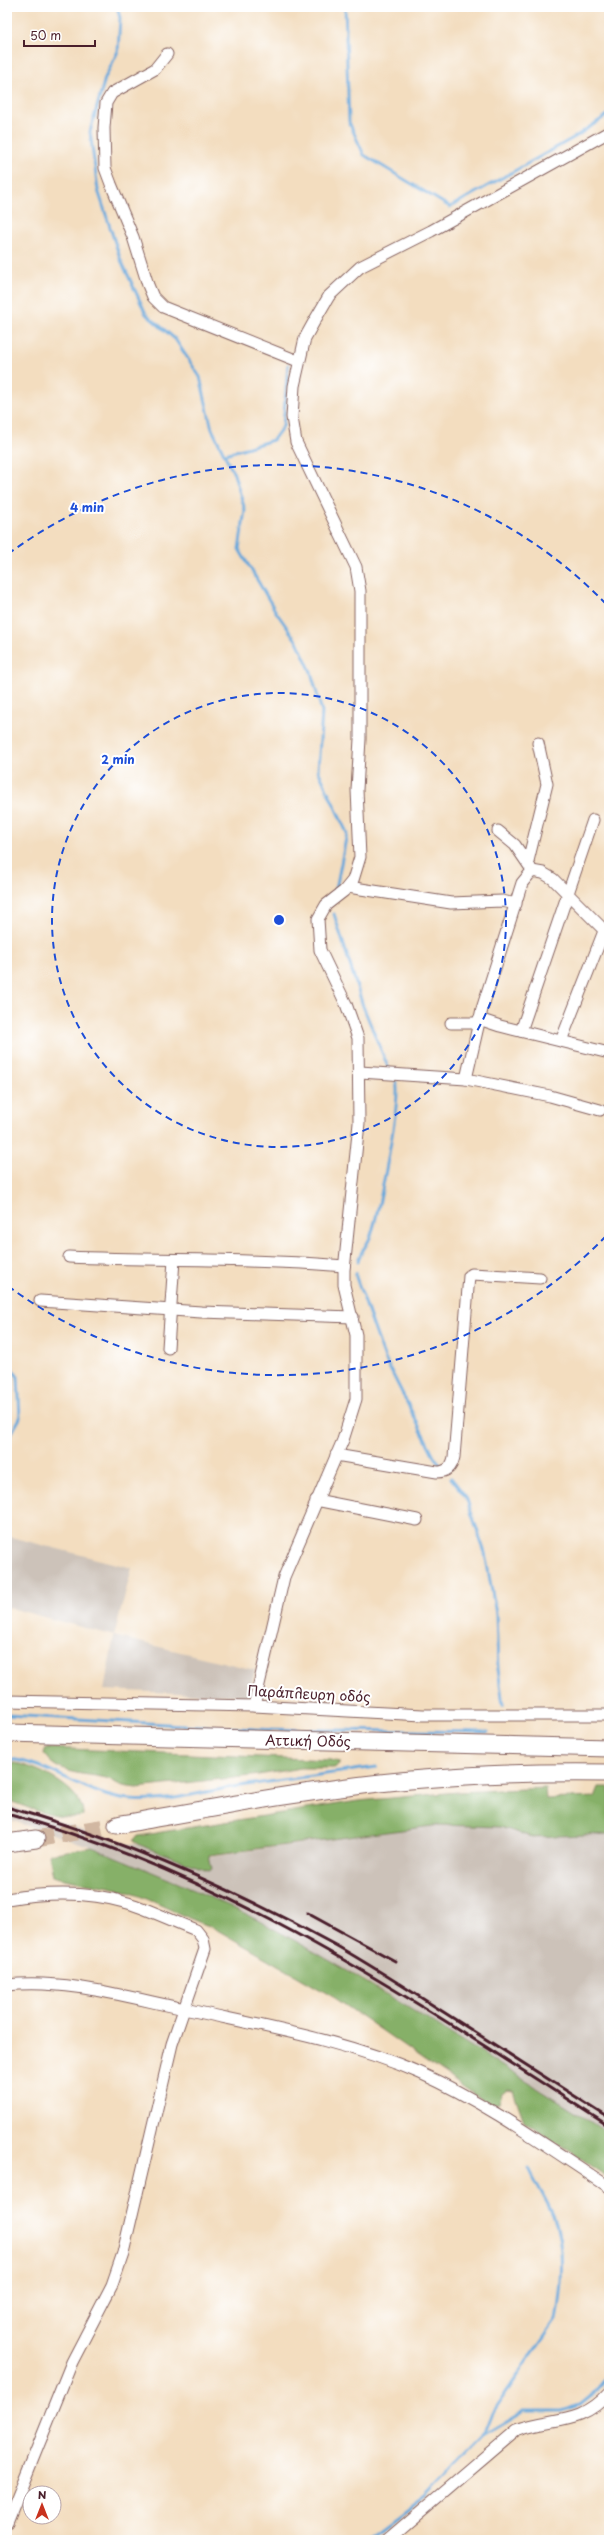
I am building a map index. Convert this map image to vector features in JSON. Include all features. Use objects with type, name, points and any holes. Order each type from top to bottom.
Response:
[{"type":"highway","name":"Αττική Οδός","points":[[7,1733],[609,1748]]},
{"type":"highway","points":[[116,1825],[270,1799],[409,1780],[523,1773],[609,1773]]},
{"type":"highway","points":[[7,1843],[36,1839]]},
{"type":"street","points":[[167,54],[155,69],[112,93],[106,103],[106,168],[133,237],[153,297],[163,307],[298,361]]},
{"type":"street","points":[[254,1706],[278,1597],[316,1500],[347,1428],[356,1399],[357,1361],[353,1317],[344,1285],[344,1266],[357,1154],[360,1072],[358,1038],[346,1004],[320,950],[317,939],[320,914],[348,887],[358,867],[361,842],[357,790],[360,739],[360,591],[356,567],[296,442],[292,400],[298,361],[305,338],[330,296],[342,282],[360,267],[431,231],[609,132]]},
{"type":"street","points":[[466,1079],[479,1021],[522,884],[530,866],[547,784],[538,743]]},
{"type":"street","points":[[521,1031],[593,820]]},
{"type":"street","points":[[498,831],[530,866],[553,879],[607,933],[561,1041]]},
{"type":"street","points":[[348,887],[451,903],[502,901],[516,904]]},
{"type":"street","points":[[451,1022],[479,1021],[609,1053]]},
{"type":"street","points":[[360,1072],[466,1079],[550,1096],[600,1110]]},
{"type":"street","points":[[69,1257],[269,1261],[344,1266]]},
{"type":"street","points":[[168,1348],[174,1260]]},
{"type":"street","points":[[336,1455],[437,1472],[448,1469],[454,1457],[469,1276],[472,1274],[540,1278]]},
{"type":"street","points":[[40,1301],[171,1311],[353,1317]]},
{"type":"street","points":[[316,1500],[417,1520]]},
{"type":"street","name":"Παράπλευρη οδός","points":[[7,1701],[254,1706],[423,1715],[609,1715]]},
{"type":"street","points":[[7,1899],[55,1893],[106,1898],[129,1904],[196,1930],[203,1939],[205,1949],[183,2009],[163,2077],[123,2254],[112,2285],[72,2362],[7,2522]]},
{"type":"street","points":[[7,1985],[43,1982],[110,1993],[329,2043],[385,2059],[421,2074],[480,2104],[609,2187]]},
{"type":"street","points":[[387,2540],[516,2430],[534,2423],[570,2419],[585,2414],[609,2393]]},
{"type":"shaded area","points":[[7,1536],[132,1568],[114,1636],[7,1607]]},
{"type":"shaded area","points":[[114,1636],[255,1670],[249,1696],[104,1690]]},
{"type":"shaded area","points":[[7,1805],[128,1844],[136,1844],[207,1870],[212,1869],[209,1856],[440,1825],[500,1827],[532,1837],[609,1834],[609,2134],[368,1982],[274,1929],[182,1885],[92,1847],[7,1819]]},
{"type":"green space","points":[[46,1748],[331,1760],[339,1762],[339,1765],[334,1768],[301,1768],[252,1776],[136,1788],[122,1786],[110,1779],[80,1774],[63,1769],[49,1760],[44,1753]]},
{"type":"green space","points":[[7,1762],[17,1763],[29,1767],[55,1779],[75,1796],[81,1806],[83,1816],[54,1816],[7,1800]]},
{"type":"green space","points":[[599,1787],[609,1787],[609,1834],[532,1837],[500,1827],[440,1825],[209,1855],[212,1869],[207,1870],[140,1845],[134,1841],[138,1836],[358,1801],[458,1792],[545,1788],[546,1799],[595,1797]]},
{"type":"green space","points":[[92,1847],[207,1896],[274,1929],[390,1997],[580,2115],[609,2134],[609,2177],[524,2121],[513,2090],[507,2089],[502,2093],[499,2103],[490,2104],[335,1998],[212,1927],[126,1891],[53,1876],[49,1854]]},
{"type":"waterway","points":[[117,7],[120,18],[118,51],[105,78],[90,132],[98,190],[120,258],[146,314],[175,339],[200,377],[212,429],[234,474],[245,510],[239,549],[276,612],[298,643],[311,672],[322,712],[318,770],[347,833],[335,894]]},
{"type":"waterway","points":[[345,7],[349,122],[364,155],[450,207],[575,137],[609,114]]},
{"type":"waterway","points":[[225,454],[273,440],[283,426],[288,365]]},
{"type":"waterway","points":[[334,914],[363,1006],[388,1067]]},
{"type":"waterway","points":[[358,1262],[360,1255],[371,1235],[384,1182],[396,1109],[396,1082]]},
{"type":"waterway","points":[[356,1273],[356,1277],[385,1359],[435,1458],[443,1467]]},
{"type":"waterway","points":[[7,1362],[18,1377],[20,1418],[7,1441]]},
{"type":"waterway","points":[[451,1478],[466,1497],[485,1553],[496,1614],[498,1669],[503,1705]]},
{"type":"waterway","points":[[7,1715],[254,1729],[488,1732]]},
{"type":"waterway","points":[[7,1759],[23,1761],[39,1766],[83,1786],[114,1797],[143,1801],[169,1799],[232,1787],[376,1767]]},
{"type":"waterway","points":[[483,2436],[492,2413],[556,2320],[562,2267],[560,2240],[553,2215],[529,2168]]},
{"type":"waterway","points":[[366,2540],[425,2496],[483,2436],[525,2411],[561,2411],[580,2405],[590,2397],[609,2375]]},
{"type":"tunnel","points":[[36,1839],[117,1825]]},
{"type":"railway","points":[[7,1807],[93,1834],[135,1850],[257,1904],[337,1946],[378,1970],[609,2118]]},
{"type":"railway","points":[[7,1814],[89,1840],[168,1871],[245,1907],[320,1946],[393,1989],[609,2126]]},
{"type":"railway","points":[[307,1913],[395,1961]]}]
